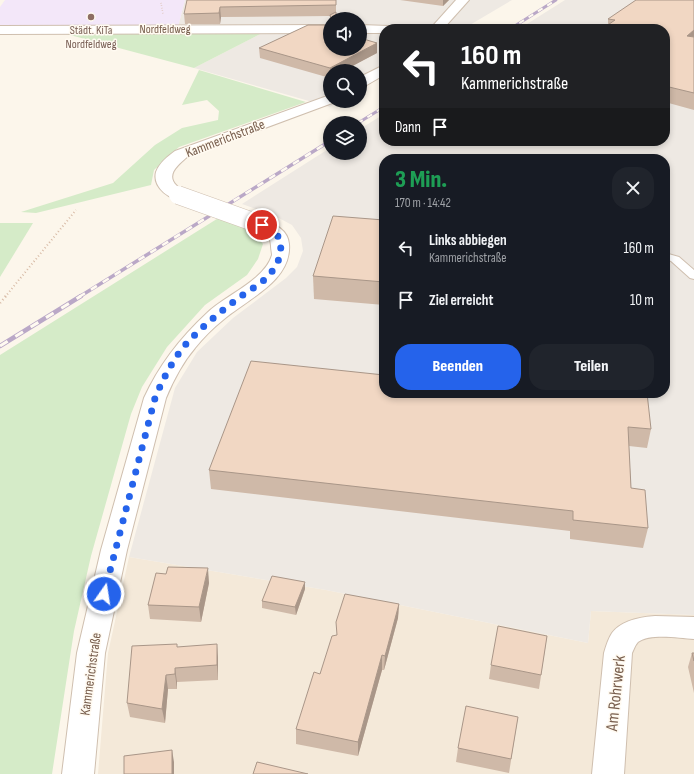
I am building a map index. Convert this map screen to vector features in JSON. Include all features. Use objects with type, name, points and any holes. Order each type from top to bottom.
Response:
[{"type":"street","points":[[441,24],[463,0]]},
{"type":"street","name":"Nordfeldweg","points":[[0,30],[323,29]]},
{"type":"street","points":[[367,29],[379,29]]},
{"type":"street","points":[[367,79],[379,72]]},
{"type":"street","name":"Kammerichstraße","points":[[78,774],[91,653],[114,550],[155,398],[162,382],[186,345],[215,316],[263,281],[272,272],[281,255],[280,239],[274,231],[262,225],[178,195],[164,182],[164,172],[168,166],[181,154],[323,102]]},
{"type":"street","name":"Am Rohrwerk","points":[[608,774],[618,653],[622,641],[630,634],[641,628],[694,628]]},
{"type":"lane","points":[[670,258],[675,259],[694,276]]},
{"type":"path","points":[[0,303],[76,210]]},
{"type":"shaded area","name":"Städt. KiTa Nordfeldweg","points":[[5,0],[185,0],[178,27],[0,28],[0,7]]},
{"type":"shaded area","points":[[185,0],[512,0],[471,24],[379,24],[379,78],[367,85],[367,64],[323,64],[323,105],[194,68],[266,31],[178,27]]},
{"type":"shaded area","points":[[565,0],[694,0],[694,615],[591,611],[588,643],[326,590],[129,557],[175,388],[197,352],[233,318],[286,278],[297,267],[303,251],[301,238],[292,225],[275,216],[242,204],[323,152],[323,160],[367,160],[367,125],[379,117],[379,146],[670,146],[670,24],[527,24]]},
{"type":"shaded area","points":[[129,557],[326,590],[588,643],[591,611],[694,615],[694,774],[98,774],[108,653]]},
{"type":"green space","points":[[55,31],[266,31],[194,68]]},
{"type":"green space","points":[[199,70],[306,102],[179,147],[154,170],[151,185],[36,213],[21,212],[113,183],[155,145],[182,128],[218,120],[219,111],[207,100],[182,105]]},
{"type":"green space","points":[[220,217],[253,232],[263,244],[258,259],[247,275],[205,305],[167,347],[142,387],[131,414],[91,556],[74,631],[52,774],[0,774],[0,355]]},
{"type":"green space","points":[[0,223],[33,223],[0,277]]},
{"type":"building","points":[[187,0],[336,0],[336,5],[220,7],[219,13],[184,14]]},
{"type":"building","points":[[636,0],[694,0],[694,30],[687,36],[694,37],[694,93],[670,87],[670,24],[609,24],[615,20],[608,19]]},
{"type":"building","points":[[308,25],[323,25],[323,56],[353,56],[338,64],[323,64],[323,66],[259,48]]},
{"type":"building","points":[[367,40],[377,43],[367,48]]},
{"type":"building","points":[[333,216],[379,220],[379,282],[313,276]]},
{"type":"building","points":[[251,361],[379,374],[379,398],[648,398],[651,429],[628,427],[631,488],[645,490],[648,528],[573,520],[573,511],[209,470]]},
{"type":"building","points":[[168,567],[208,568],[199,607],[148,605],[156,573],[166,574]]},
{"type":"building","points":[[272,576],[305,582],[295,607],[262,601]]},
{"type":"building","points":[[345,594],[399,604],[385,656],[382,655],[358,742],[296,729],[314,672],[320,674],[332,636],[337,635],[336,622]]},
{"type":"building","points":[[498,626],[547,636],[541,675],[491,665]]},
{"type":"building","points":[[177,644],[177,647],[217,644],[217,665],[175,668],[175,674],[166,675],[162,709],[127,703],[132,646]]},
{"type":"building","points":[[466,706],[518,717],[511,759],[458,748]]},
{"type":"building","points":[[172,750],[172,774],[124,774],[124,756]]},
{"type":"building","points":[[257,762],[308,774],[253,774]]},
{"type":"railway","points":[[518,24],[556,0]]},
{"type":"railway","points":[[367,117],[379,110]]},
{"type":"railway","points":[[79,297],[323,145]]},
{"type":"railway","points":[[0,346],[81,296]]},
{"type":"place","name":"Städt. KiTa Nordfeldweg","points":[[91,17]]},
{"type":"route","points":[[104,594],[114,550],[158,390],[186,345],[215,316],[263,281],[272,272],[281,255],[280,239],[274,231],[262,225]]}]
